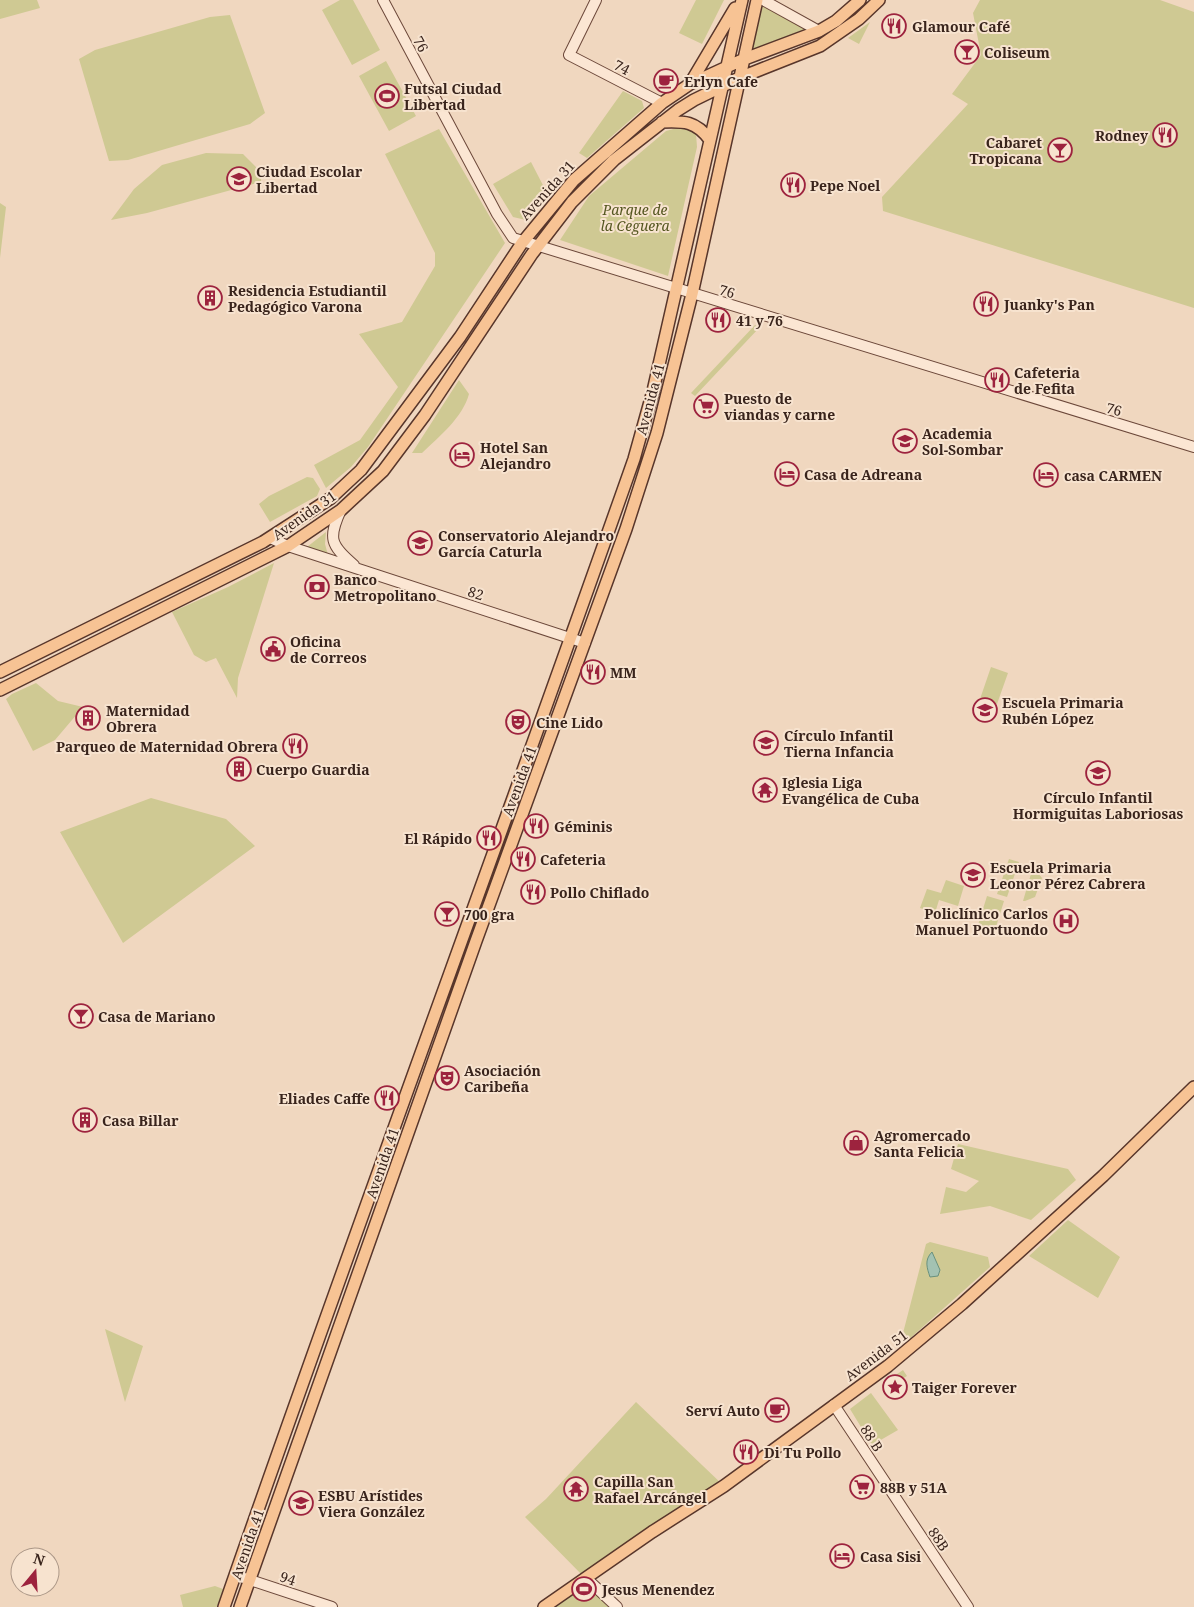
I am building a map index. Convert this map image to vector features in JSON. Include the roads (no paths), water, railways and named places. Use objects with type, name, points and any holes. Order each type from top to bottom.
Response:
[{"type":"main road","points":[[726,68],[741,0]]},
{"type":"main road","points":[[690,84],[741,0]]},
{"type":"main road","points":[[739,78],[757,0]]},
{"type":"main road","points":[[726,68],[742,60],[819,31],[860,0]]},
{"type":"main road","points":[[739,78],[820,46],[859,19],[880,0]]},
{"type":"main road","name":"Avenida 31","points":[[0,672],[270,538],[331,498],[361,470],[460,337],[522,242],[574,180],[662,103],[690,84],[726,68]]},
{"type":"main road","name":"Avenida 41","points":[[224,1607],[408,1087],[571,639],[634,459],[653,391],[726,68]]},
{"type":"main road","name":"Avenida 31","points":[[0,690],[133,622],[207,589],[288,546],[341,510],[383,471],[535,251],[572,202],[614,160],[662,122],[694,100],[739,78]]},
{"type":"main road","name":"Avenida 41","points":[[240,1607],[476,941],[585,643],[657,433],[692,294],[739,78]]},
{"type":"main road","points":[[662,122],[684,121],[694,124],[710,140]]},
{"type":"main road","name":"Avenida 51","points":[[544,1607],[587,1579],[652,1532],[724,1486],[888,1366],[962,1304],[1103,1176],[1194,1087]]},
{"type":"street","name":"76","points":[[383,0],[497,214],[513,238],[535,251],[692,294],[1194,447]]},
{"type":"street","name":"74","points":[[596,0],[569,55],[662,103]]},
{"type":"street","points":[[763,0],[819,31]]},
{"type":"street","name":"82","points":[[341,510],[332,529],[336,550],[358,569]]},
{"type":"street","name":"82","points":[[270,538],[288,546],[585,643]]},
{"type":"street","name":"88 B","points":[[834,1405],[887,1486]]},
{"type":"street","name":"88B","points":[[887,1486],[968,1607]]},
{"type":"street","name":"94","points":[[235,1575],[332,1607]]},
{"type":"street","points":[[587,1579],[617,1607]]},
{"type":"place","name":"Glamour Café","points":[[894,26]]},
{"type":"place","name":"Coliseum","points":[[967,52]]},
{"type":"place","name":"Erlyn Cafe","points":[[666,81]]},
{"type":"place","name":"Futsal Ciudad Libertad","points":[[387,96]]},
{"type":"place","name":"Rodney","points":[[1165,135]]},
{"type":"place","name":"Cabaret Tropicana","points":[[1060,150]]},
{"type":"place","name":"Ciudad Escolar Libertad","points":[[239,179]]},
{"type":"place","name":"Pepe Noel","points":[[793,185]]},
{"type":"place","name":"Residencia Estudiantil Pedagógico Varona","points":[[210,298]]},
{"type":"place","name":"Juanky's Pan","points":[[986,304]]},
{"type":"place","name":"41 y 76","points":[[718,320]]},
{"type":"place","name":"Cafeteria de Fefita","points":[[997,380]]},
{"type":"place","name":"Puesto de viandas y carne","points":[[706,406]]},
{"type":"place","name":"Academia Sol-Sombar","points":[[905,441]]},
{"type":"place","name":"Hotel San Alejandro","points":[[462,455]]},
{"type":"place","name":"Casa de Adreana","points":[[787,474]]},
{"type":"place","name":"casa CARMEN","points":[[1046,475]]},
{"type":"place","name":"Conservatorio Alejandro García Caturla","points":[[420,543]]},
{"type":"place","name":"Banco Metropolitano","points":[[317,587]]},
{"type":"place","name":"Oficina de Correos","points":[[273,649]]},
{"type":"place","name":"MM","points":[[593,672]]},
{"type":"place","name":"Escuela Primaria Rubén López","points":[[985,710]]},
{"type":"place","name":"Maternidad Obrera","points":[[88,718]]},
{"type":"place","name":"Cine Lido","points":[[518,722]]},
{"type":"place","name":"Círculo Infantil Tierna Infancia","points":[[766,743]]},
{"type":"place","name":"Parqueo de Maternidad Obrera","points":[[295,746]]},
{"type":"place","name":"Cuerpo Guardia","points":[[239,769]]},
{"type":"place","name":"Círculo Infantil Hormiguitas Laboriosas","points":[[1098,773]]},
{"type":"place","name":"Iglesia Liga Evangélica de Cuba","points":[[765,790]]},
{"type":"place","name":"Géminis","points":[[536,826]]},
{"type":"place","name":"El Rápido","points":[[489,838]]},
{"type":"place","name":"Cafeteria","points":[[523,859]]},
{"type":"place","name":"Escuela Primaria Leonor Pérez Cabrera","points":[[973,875]]},
{"type":"place","name":"Pollo Chiflado","points":[[533,892]]},
{"type":"place","name":"700 gra","points":[[447,914]]},
{"type":"place","name":"Policlínico Carlos Manuel Portuondo","points":[[1066,921]]},
{"type":"place","name":"Casa de Mariano","points":[[81,1016]]},
{"type":"place","name":"Asociación Caribeña","points":[[447,1078]]},
{"type":"place","name":"Eliades Caffe","points":[[387,1098]]},
{"type":"place","name":"Casa Billar","points":[[85,1120]]},
{"type":"place","name":"Agromercado Santa Felicia","points":[[856,1143]]},
{"type":"place","name":"Taiger Forever","points":[[895,1387]]},
{"type":"place","name":"Serví Auto","points":[[777,1410]]},
{"type":"place","name":"Di Tu Pollo","points":[[746,1452]]},
{"type":"place","name":"88B y 51A","points":[[862,1487]]},
{"type":"place","name":"Capilla San Rafael Arcángel","points":[[576,1489]]},
{"type":"place","name":"ESBU Arístides Viera González","points":[[301,1503]]},
{"type":"place","name":"Casa Sisi","points":[[842,1556]]},
{"type":"place","name":"Jesus Menendez","points":[[584,1589]]},
{"type":"park label","name":"Parque de la Ceguera","points":[[635,217]]}]
